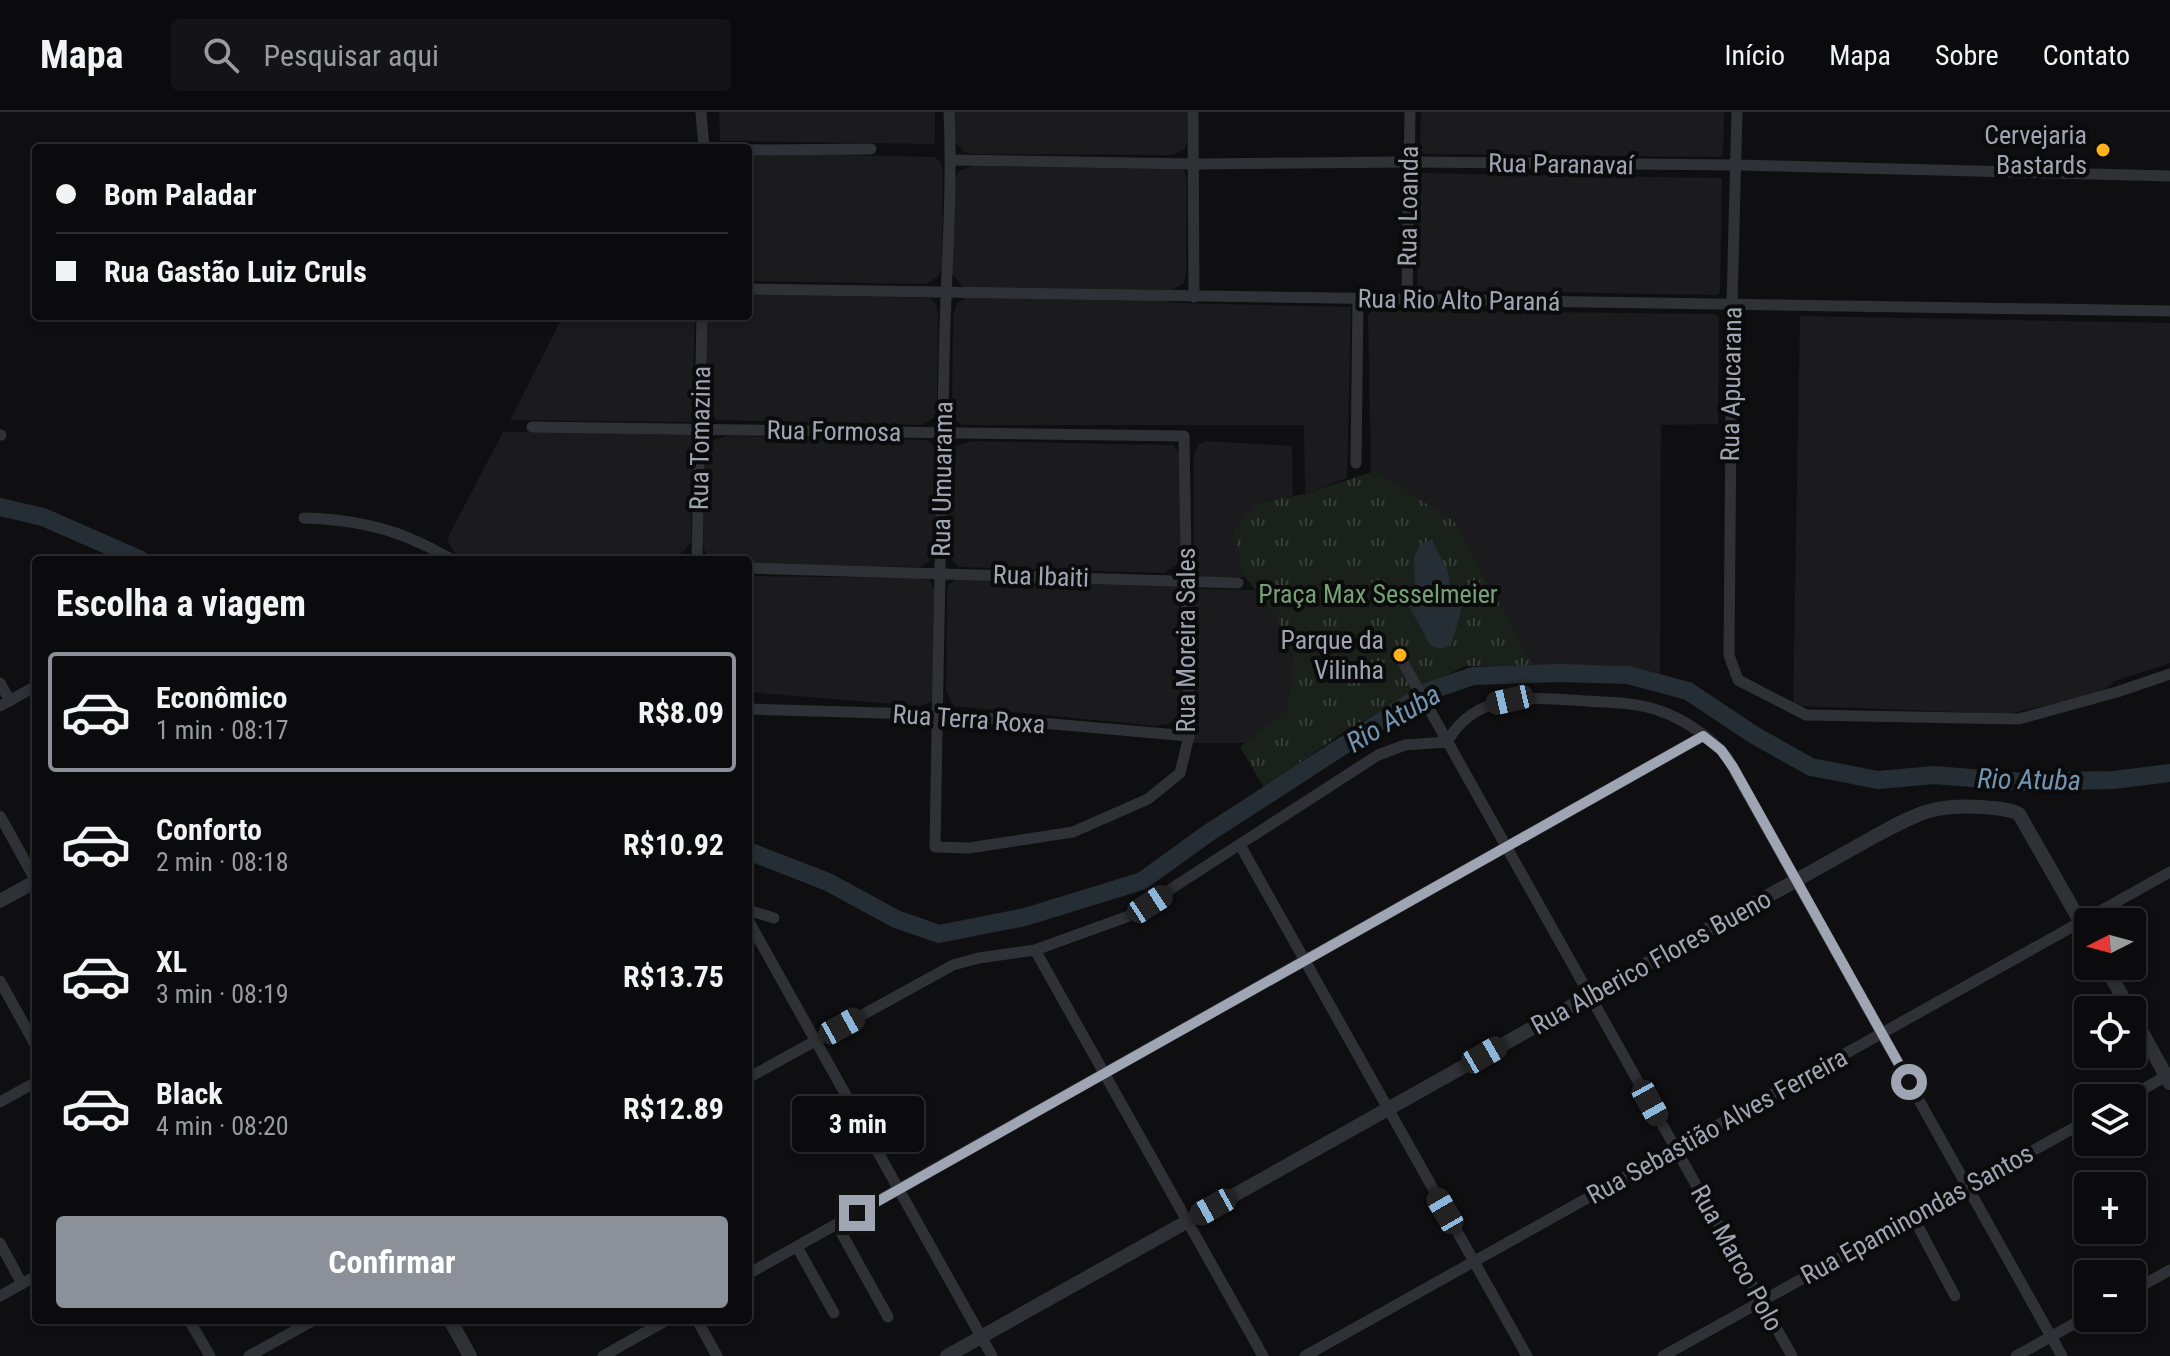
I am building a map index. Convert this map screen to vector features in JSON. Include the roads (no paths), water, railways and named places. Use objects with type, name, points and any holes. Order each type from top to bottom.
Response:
[{"type":"street","name":"Rua Umuarama","points":[[935,847],[945,292],[951,160],[949,112]]},
{"type":"street","points":[[1193,112],[1194,297]]},
{"type":"street","name":"Rua Loanda","points":[[1407,299],[1410,112]]},
{"type":"street","name":"Rua Apucarana","points":[[1737,112],[1729,655],[1738,680],[1806,715],[2019,719],[2170,674]]},
{"type":"street","points":[[701,113],[704,144]]},
{"type":"street","points":[[752,150],[871,149]]},
{"type":"street","name":"Rua Paranavaí","points":[[951,160],[1194,164],[1736,165],[2170,176]]},
{"type":"street","name":"Rua Rio Alto Paraná","points":[[752,289],[2170,311]]},
{"type":"street","points":[[1356,463],[1358,298]]},
{"type":"street","name":"Rua Tomazina","points":[[697,556],[702,320]]},
{"type":"street","name":"Rua Formosa","points":[[532,427],[1184,436]]},
{"type":"street","name":"Rua Moreira Sales","points":[[935,847],[969,848],[1073,832],[1148,799],[1180,773],[1189,736],[1184,436]]},
{"type":"street","points":[[304,518],[328,518],[394,534],[420,542],[446,556]]},
{"type":"street","name":"Rua Ibaiti","points":[[752,568],[1238,583]]},
{"type":"street","name":"Rua Marco Polo","points":[[1400,657],[1792,1356]]},
{"type":"street","points":[[0,683],[5,704],[32,688]]},
{"type":"street","points":[[752,1076],[953,965],[1035,950],[1129,916],[1391,749],[1447,742],[1457,726],[1476,711],[1501,702],[1530,699],[1647,707],[1668,714],[1703,736],[1727,757],[2062,1356]]},
{"type":"street","name":"Rua Terra Roxa","points":[[752,709],[938,714],[1189,736]]},
{"type":"street","points":[[752,1272],[1703,736]]},
{"type":"street","name":"Rua Alberico Flores Bueno","points":[[947,1356],[1796,880],[1890,828],[1938,807],[2002,809],[2019,814],[2074,911]]},
{"type":"street","points":[[0,816],[32,874]]},
{"type":"street","points":[[1240,845],[1527,1356]]},
{"type":"street","name":"Rua Sebastião Alves Ferreira","points":[[2116,908],[2170,872]]},
{"type":"street","points":[[0,901],[32,883]]},
{"type":"street","points":[[752,911],[774,918]]},
{"type":"street","points":[[752,927],[992,1356]]},
{"type":"street","name":"Rua Sebastião Alves Ferreira","points":[[1305,1356],[1882,1033],[2074,934]]},
{"type":"street","points":[[1035,950],[1263,1356]]},
{"type":"street","points":[[0,981],[32,1039]]},
{"type":"street","points":[[2146,1038],[2169,1078],[2146,1089]]},
{"type":"street","points":[[0,1102],[32,1084]]},
{"type":"street","name":"Rua Epaminondas Santos","points":[[1663,1356],[2074,1128]]},
{"type":"street","points":[[1913,1217],[1955,1296]]},
{"type":"street","points":[[837,1225],[888,1317]]},
{"type":"street","points":[[0,1243],[22,1284]]},
{"type":"street","points":[[797,1247],[834,1313]]},
{"type":"street","points":[[2146,1283],[2170,1270]]},
{"type":"street","points":[[0,1296],[32,1278]]},
{"type":"street","points":[[191,1324],[210,1356]]},
{"type":"street","points":[[249,1356],[307,1324]]},
{"type":"street","points":[[452,1324],[470,1356]]},
{"type":"street","points":[[603,1356],[660,1324]]},
{"type":"street","points":[[699,1324],[717,1356]]},
{"type":"street","points":[[2016,1356],[2074,1324]]},
{"type":"waterway","name":"Rio Atuba","points":[[0,507],[43,517],[132,556]]},
{"type":"waterway","name":"Rio Atuba","points":[[752,853],[828,882],[896,919],[939,934],[1025,917],[1142,881],[1207,834],[1426,692],[1473,676],[1560,673],[1628,675],[1688,691],[1754,735],[1811,767],[1878,780],[1934,775],[2022,782],[2113,780],[2170,773]]},
{"type":"place","name":"Cervejaria Bastards","points":[[2103,150]]},
{"type":"place","name":"Parque da Vilinha","points":[[1400,655]]},
{"type":"park label","name":"Praça Max Sesselmeier","points":[[1378,594]]}]
